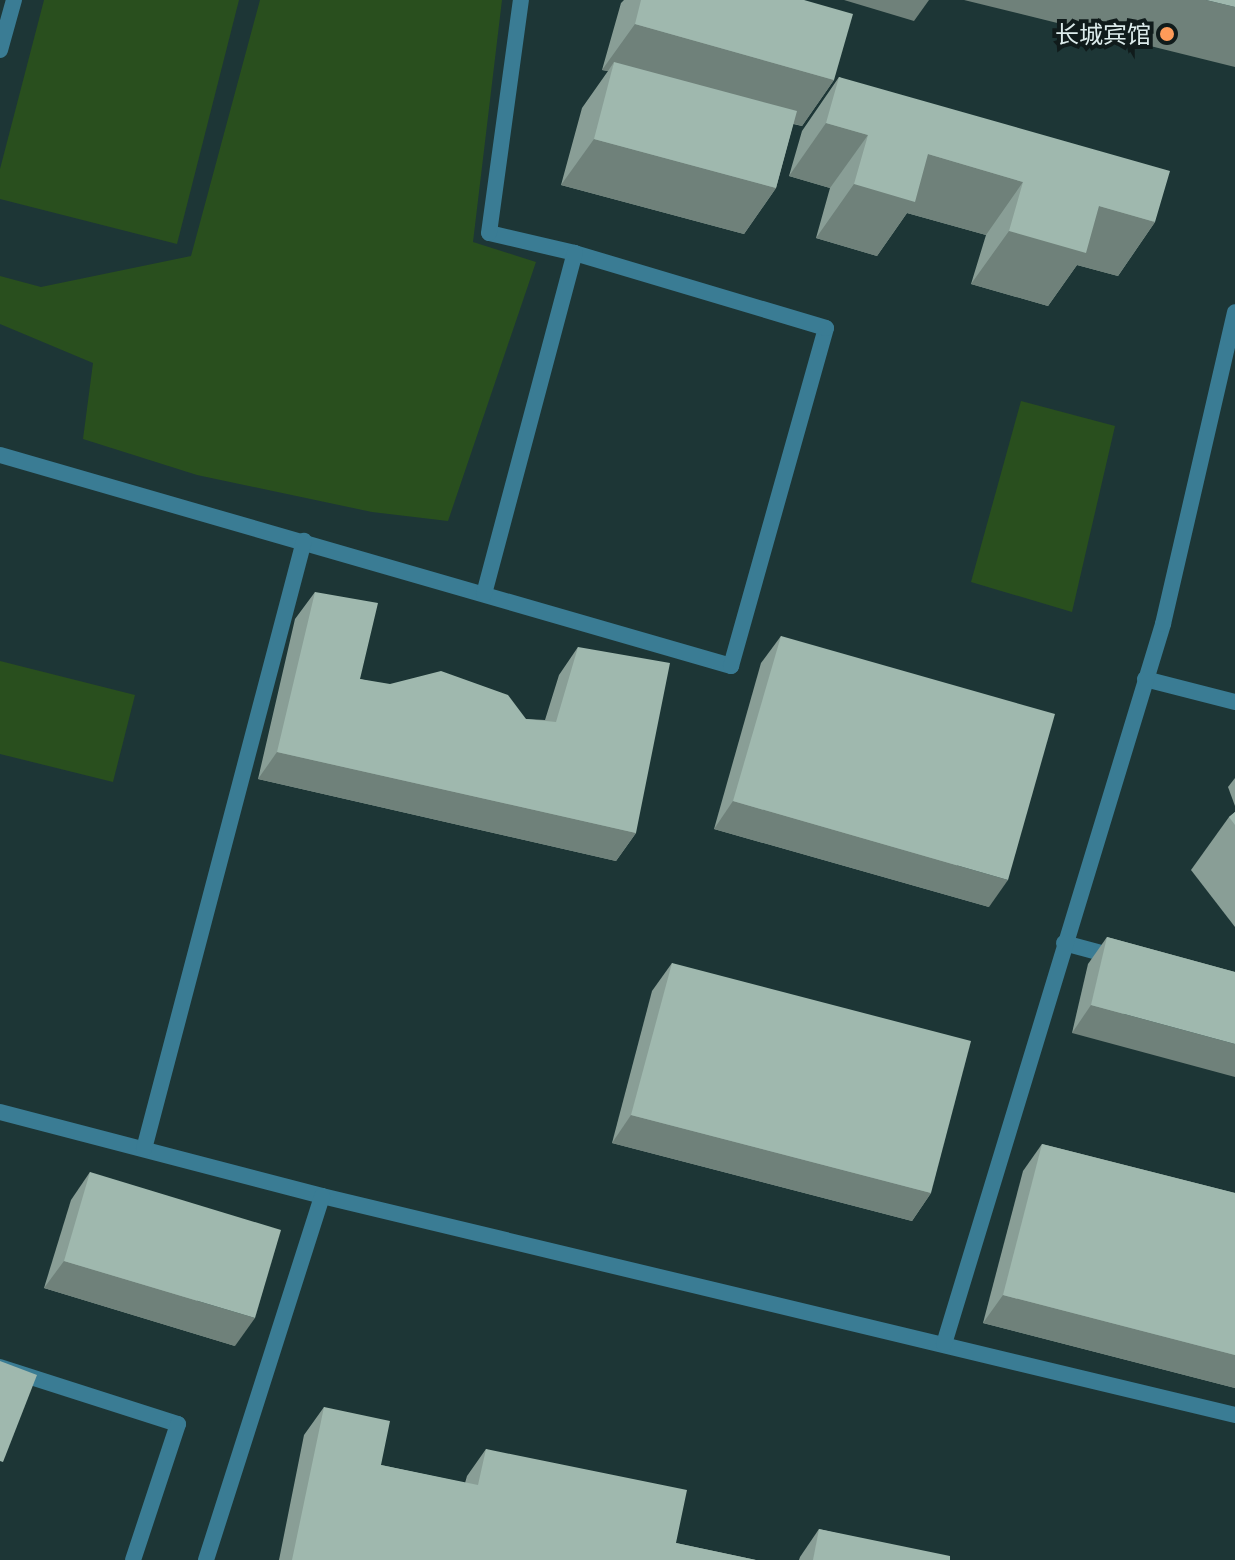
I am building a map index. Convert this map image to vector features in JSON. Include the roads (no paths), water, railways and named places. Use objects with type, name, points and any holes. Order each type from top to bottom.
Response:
[{"type":"lane","points":[[0,50],[14,0]]},
{"type":"lane","points":[[0,455],[731,666],[826,328],[575,253],[489,233],[521,0]]},
{"type":"lane","points":[[484,594],[575,253]]},
{"type":"lane","points":[[944,1344],[1145,679],[1235,312]]},
{"type":"lane","points":[[144,1149],[304,541]]},
{"type":"lane","points":[[1145,679],[1235,702]]},
{"type":"lane","points":[[1064,943],[1135,963]]},
{"type":"lane","points":[[0,1112],[322,1196],[1235,1415]]},
{"type":"lane","points":[[206,1560],[322,1196]]},
{"type":"lane","points":[[0,1367],[178,1424],[133,1560]]},
{"type":"place","name":"长城宾馆","points":[[1167,34]]}]
